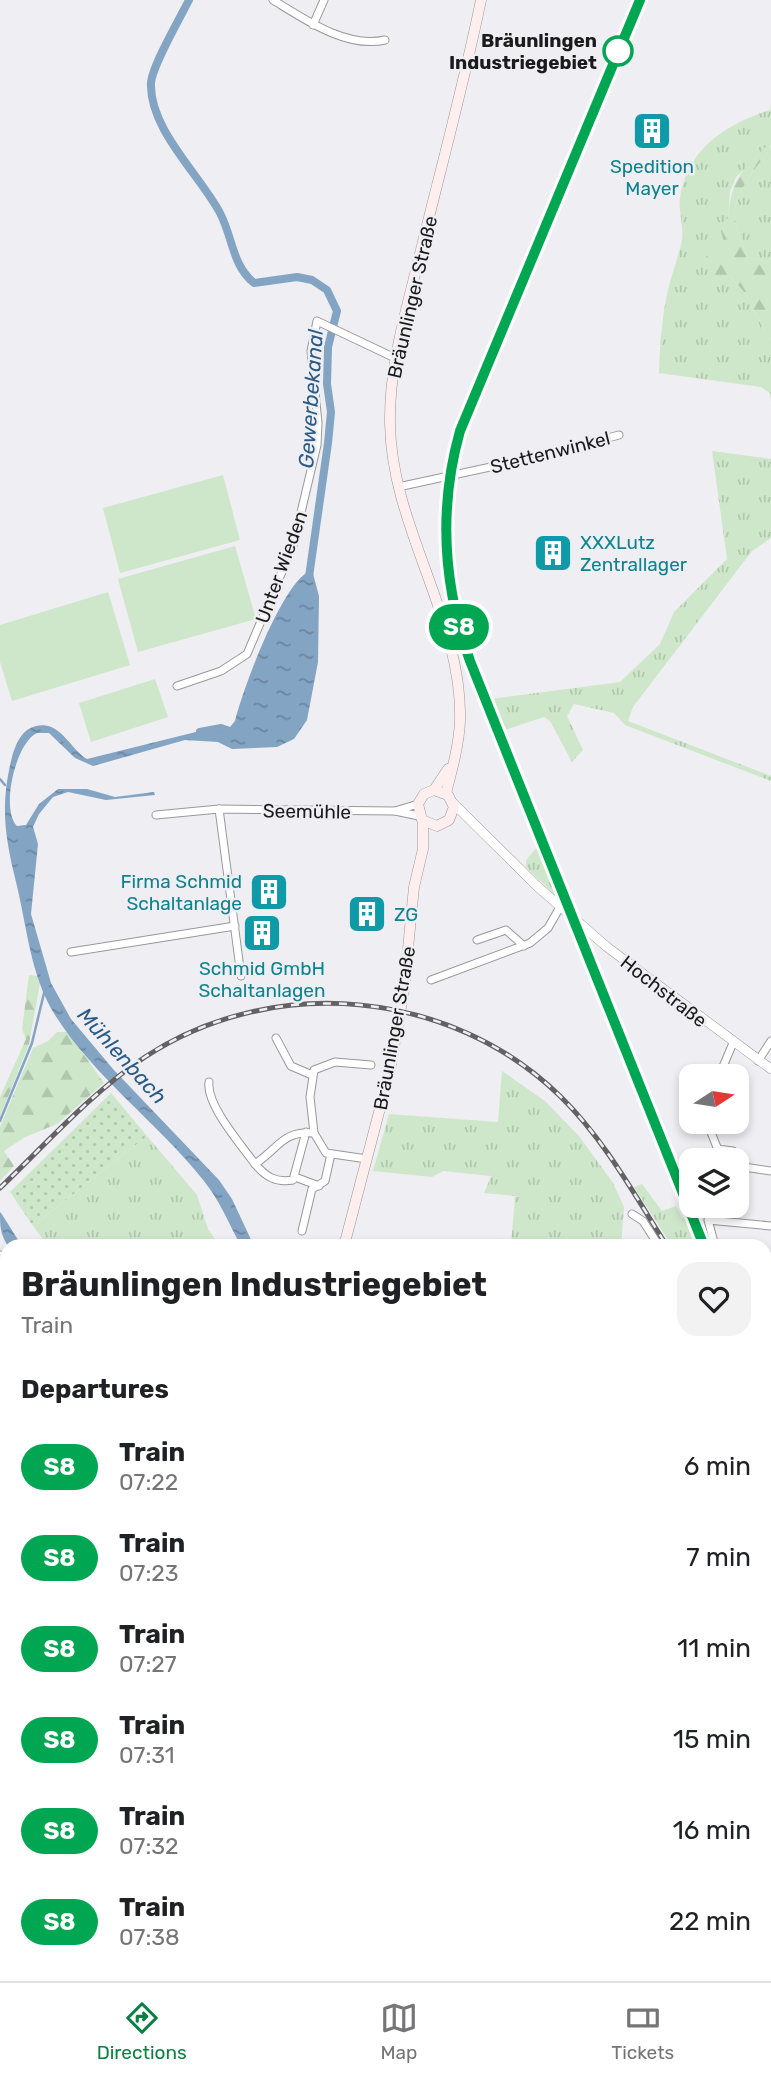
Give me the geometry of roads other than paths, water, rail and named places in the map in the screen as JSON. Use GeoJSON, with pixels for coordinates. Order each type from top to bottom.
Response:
{"type":"FeatureCollection","features":[{"type":"Feature","properties":{"kind":"main road","name":"Bräunlinger Straße"},"geometry":{"type":"LineString","coordinates":[[446,793],[460,722],[455,671],[398,487],[390,425],[395,358],[481,0]]}},
{"type":"Feature","properties":{"kind":"main road"},"geometry":{"type":"LineString","coordinates":[[435,790],[454,758]]}},
{"type":"Feature","properties":{"kind":"main road"},"geometry":{"type":"LineString","coordinates":[[435,790],[446,793],[453,803],[449,820],[436,827],[421,819],[418,804],[424,794],[435,790]]}},
{"type":"Feature","properties":{"kind":"main road","name":"Bräunlinger Straße"},"geometry":{"type":"LineString","coordinates":[[346,1239],[390,1070],[404,990],[414,887],[423,849],[421,819]]}},
{"type":"Feature","properties":{"kind":"main road","name":"Bräunlinger Straße"},"geometry":{"type":"LineString","coordinates":[[423,849],[436,827]]}},
{"type":"Feature","properties":{"kind":"street"},"geometry":{"type":"LineString","coordinates":[[273,0],[313,25],[370,43],[385,40]]}},
{"type":"Feature","properties":{"kind":"street"},"geometry":{"type":"LineString","coordinates":[[313,25],[324,0]]}},
{"type":"Feature","properties":{"kind":"street","name":"Unter Wieden"},"geometry":{"type":"LineString","coordinates":[[177,686],[222,671],[247,653],[293,546],[308,491],[318,423],[311,363],[312,337],[317,321],[395,358]]}},
{"type":"Feature","properties":{"kind":"street","name":"Stettenwinkel"},"geometry":{"type":"LineString","coordinates":[[398,487],[532,458],[619,435]]}},
{"type":"Feature","properties":{"kind":"street","name":"Hochstraße"},"geometry":{"type":"LineString","coordinates":[[453,803],[560,907],[733,1044],[771,1069]]}},
{"type":"Feature","properties":{"kind":"street","name":"Seemühle"},"geometry":{"type":"LineString","coordinates":[[395,811],[418,804]]}},
{"type":"Feature","properties":{"kind":"street"},"geometry":{"type":"LineString","coordinates":[[219,809],[241,976]]}},
{"type":"Feature","properties":{"kind":"street","name":"Seemühle"},"geometry":{"type":"LineString","coordinates":[[156,815],[219,809],[395,811],[421,819]]}},
{"type":"Feature","properties":{"kind":"street"},"geometry":{"type":"LineString","coordinates":[[449,820],[471,820]]}},
{"type":"Feature","properties":{"kind":"street"},"geometry":{"type":"LineString","coordinates":[[431,980],[524,946],[540,936],[560,907]]}},
{"type":"Feature","properties":{"kind":"street"},"geometry":{"type":"LineString","coordinates":[[71,952],[234,926]]}},
{"type":"Feature","properties":{"kind":"street"},"geometry":{"type":"LineString","coordinates":[[477,940],[506,930],[524,946]]}},
{"type":"Feature","properties":{"kind":"street"},"geometry":{"type":"LineString","coordinates":[[276,1038],[291,1066],[312,1075]]}},
{"type":"Feature","properties":{"kind":"street"},"geometry":{"type":"LineString","coordinates":[[758,1061],[771,1041]]}},
{"type":"Feature","properties":{"kind":"street"},"geometry":{"type":"LineString","coordinates":[[724,1064],[733,1044]]}},
{"type":"Feature","properties":{"kind":"street"},"geometry":{"type":"LineString","coordinates":[[209,1082],[209,1094],[255,1164],[264,1175],[273,1180],[289,1181],[295,1177],[310,1133],[312,1075],[319,1066],[335,1062],[371,1065]]}},
{"type":"Feature","properties":{"kind":"street"},"geometry":{"type":"LineString","coordinates":[[310,1133],[321,1149],[331,1154],[367,1159]]}},
{"type":"Feature","properties":{"kind":"street"},"geometry":{"type":"LineString","coordinates":[[255,1164],[289,1134],[310,1133]]}},
{"type":"Feature","properties":{"kind":"street"},"geometry":{"type":"LineString","coordinates":[[302,1231],[313,1189],[325,1181],[331,1154]]}},
{"type":"Feature","properties":{"kind":"street"},"geometry":{"type":"LineString","coordinates":[[749,1168],[771,1171]]}},
{"type":"Feature","properties":{"kind":"street"},"geometry":{"type":"LineString","coordinates":[[295,1177],[319,1185]]}},
{"type":"Feature","properties":{"kind":"street"},"geometry":{"type":"LineString","coordinates":[[632,1214],[643,1222],[654,1239]]}},
{"type":"Feature","properties":{"kind":"street"},"geometry":{"type":"LineString","coordinates":[[713,1239],[708,1220],[771,1226]]}},
{"type":"Feature","properties":{"kind":"water"},"geometry":{"type":"Polygon","coordinates":[[[312,570],[319,596],[318,662],[307,720],[294,739],[277,747],[232,749],[218,742],[185,740],[93,766],[75,758],[49,733],[37,733],[23,749],[10,791],[12,817],[17,826],[26,825],[39,804],[58,789],[87,789],[115,797],[154,792],[155,795],[106,800],[68,792],[53,797],[39,814],[33,827],[38,844],[31,914],[51,983],[71,1019],[113,1069],[219,1180],[232,1199],[251,1239],[237,1239],[204,1181],[167,1139],[88,1059],[47,1000],[30,950],[9,848],[5,818],[6,787],[17,744],[24,733],[36,726],[52,727],[87,759],[208,729],[209,733],[221,731],[220,725],[230,727],[235,721],[246,685],[277,613],[301,578],[312,570]]]}},
{"type":"Feature","properties":{"kind":"water"},"geometry":{"type":"Polygon","coordinates":[[[0,1212],[17,1239],[4,1239],[0,1212]]]}},
{"type":"Feature","properties":{"kind":"waterway","name":"Gewerbekanal"},"geometry":{"type":"LineString","coordinates":[[189,0],[153,75],[153,100],[158,117],[177,151],[220,213],[237,260],[247,276],[254,283],[297,277],[312,280],[327,290],[337,311],[328,347],[327,384],[331,412],[309,577]]}},
{"type":"Feature","properties":{"kind":"waterway","name":"Gewerbekanal"},"geometry":{"type":"LineString","coordinates":[[200,732],[221,728],[229,731]]}},
{"type":"Feature","properties":{"kind":"waterway","name":"Mühlenbach"},"geometry":{"type":"LineString","coordinates":[[0,779],[5,785]]}},
{"type":"Feature","properties":{"kind":"waterway"},"geometry":{"type":"LineString","coordinates":[[0,1121],[32,1043],[45,989]]}},
{"type":"Feature","properties":{"kind":"railway"},"geometry":{"type":"LineString","coordinates":[[640,0],[460,431],[449,489],[447,547],[454,604],[470,661],[701,1239]]}},
{"type":"Feature","properties":{"kind":"railway"},"geometry":{"type":"LineString","coordinates":[[0,1188],[106,1086],[145,1057],[195,1030],[248,1013],[304,1004],[359,1005],[414,1014],[467,1033],[516,1060],[560,1096],[591,1130],[663,1239]]}},
{"type":"Feature","properties":{"kind":"train","name":"S8"},"geometry":{"type":"LineString","coordinates":[[640,0],[495,341],[460,431],[446,499],[445,547],[452,600],[470,661],[701,1239]]}},
{"type":"Feature","properties":{"kind":"place","name":"Bräunlingen Industriegebiet"},"geometry":{"type":"Point","coordinates":[618,51]}},
{"type":"Feature","properties":{"kind":"place","name":"Spedition Mayer"},"geometry":{"type":"Point","coordinates":[652,131]}},
{"type":"Feature","properties":{"kind":"place","name":"XXXLutz Zentrallager"},"geometry":{"type":"Point","coordinates":[553,553]}},
{"type":"Feature","properties":{"kind":"place","name":"Firma Schmid Schaltanlage"},"geometry":{"type":"Point","coordinates":[269,892]}},
{"type":"Feature","properties":{"kind":"place","name":"ZG"},"geometry":{"type":"Point","coordinates":[367,914]}},
{"type":"Feature","properties":{"kind":"place","name":"Schmid GmbH Schaltanlagen"},"geometry":{"type":"Point","coordinates":[262,933]}}]}
